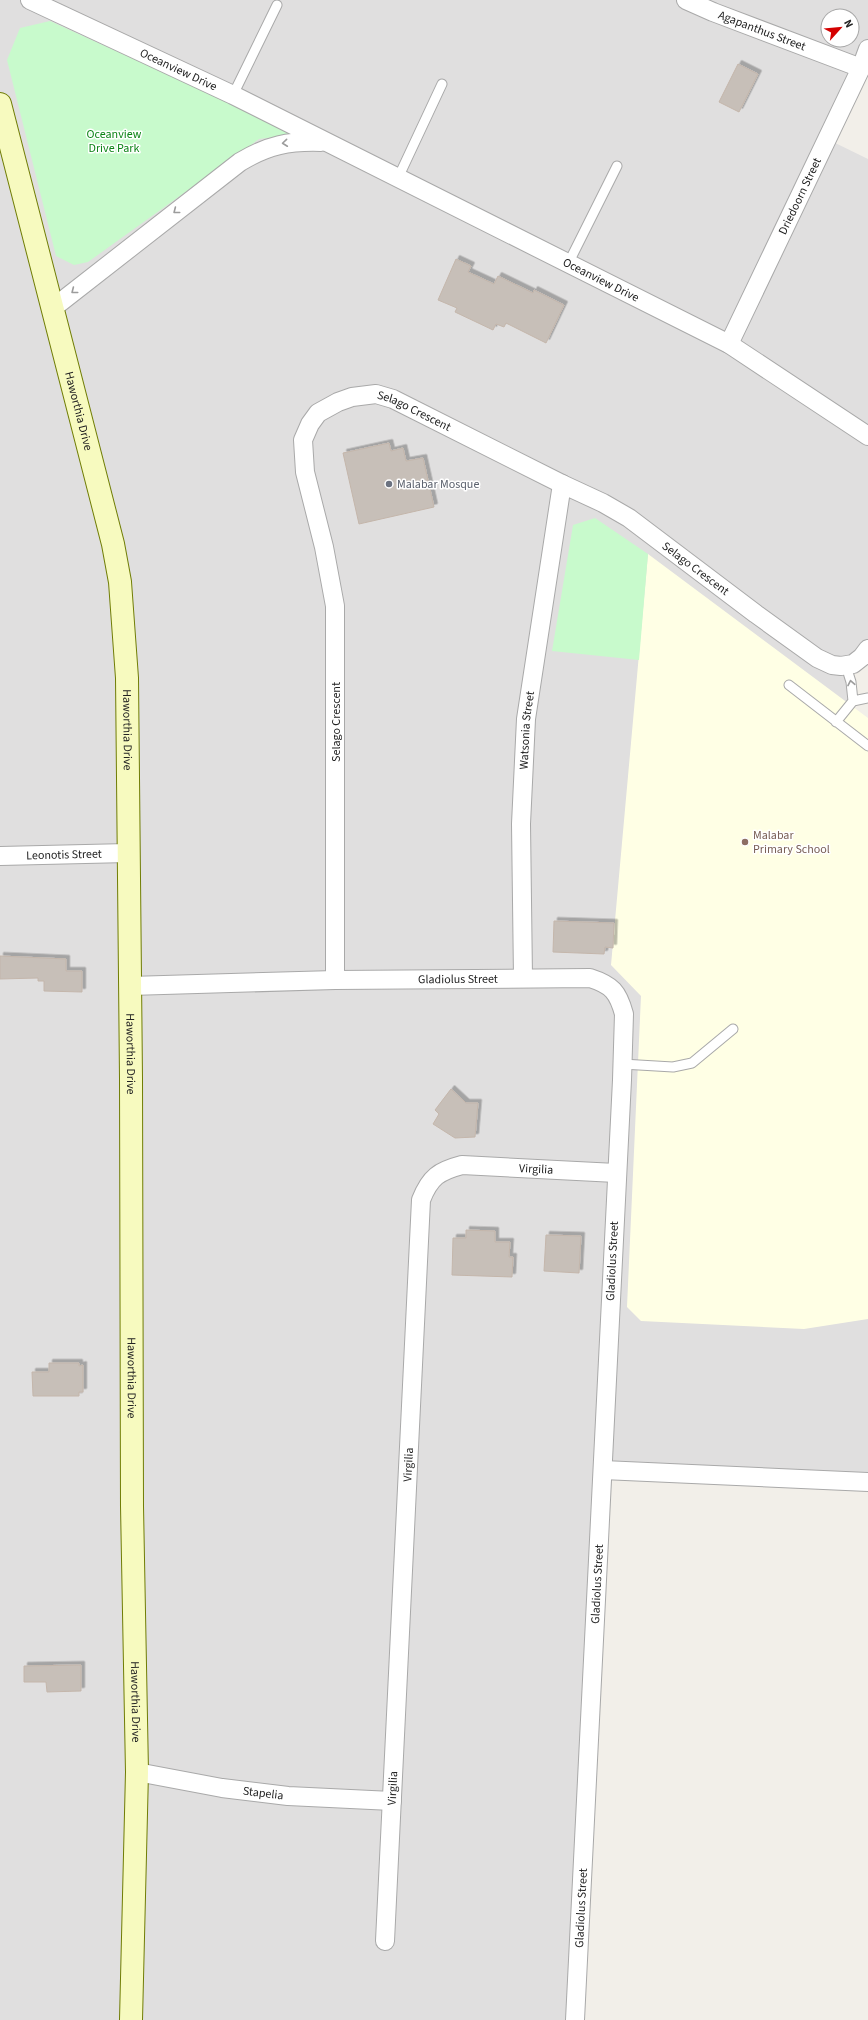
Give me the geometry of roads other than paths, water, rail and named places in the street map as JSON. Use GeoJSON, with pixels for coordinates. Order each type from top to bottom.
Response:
{"type":"FeatureCollection","features":[{"type":"Feature","properties":{"kind":"street","name":"Oceanview Drive"},"geometry":{"type":"LineString","coordinates":[[30,0],[233,95],[729,344],[868,436]]}},
{"type":"Feature","properties":{"kind":"street","name":"Agapanthus Street"},"geometry":{"type":"LineString","coordinates":[[686,0],[715,6],[861,68]]}},
{"type":"Feature","properties":{"kind":"street","name":"Driedoorn Street"},"geometry":{"type":"LineString","coordinates":[[729,344],[861,68],[868,48]]}},
{"type":"Feature","properties":{"kind":"street","name":"Haworthia Drive"},"geometry":{"type":"LineString","coordinates":[[0,104],[113,544],[120,582],[126,678],[130,986],[132,1506],[136,1772],[131,2020]]}},
{"type":"Feature","properties":{"kind":"street","name":"Oceanview Drive"},"geometry":{"type":"LineString","coordinates":[[53,308],[240,162],[258,151],[279,144],[324,142]]}},
{"type":"Feature","properties":{"kind":"street","name":"Selago Crescent"},"geometry":{"type":"LineString","coordinates":[[335,980],[335,606],[324,547],[305,472],[303,440],[310,424],[318,413],[352,397],[376,394],[393,399],[603,503],[629,518],[817,658],[832,665],[846,666]]}},
{"type":"Feature","properties":{"kind":"street","name":"Watsonia Street"},"geometry":{"type":"LineString","coordinates":[[523,978],[521,824],[526,719],[562,484]]}},
{"type":"Feature","properties":{"kind":"street"},"geometry":{"type":"LineString","coordinates":[[846,666],[853,664],[862,657],[868,649]]}},
{"type":"Feature","properties":{"kind":"street","name":"Leonotis Street"},"geometry":{"type":"LineString","coordinates":[[0,856],[128,853]]}},
{"type":"Feature","properties":{"kind":"street","name":"Gladiolus Street"},"geometry":{"type":"LineString","coordinates":[[130,986],[335,980],[590,978],[603,983],[616,992],[624,1014],[603,1470],[575,2020]]}},
{"type":"Feature","properties":{"kind":"street","name":"Virgilia"},"geometry":{"type":"LineString","coordinates":[[385,1940],[421,1200],[431,1180],[438,1174],[462,1165],[616,1173]]}},
{"type":"Feature","properties":{"kind":"street"},"geometry":{"type":"LineString","coordinates":[[603,1470],[868,1482]]}},
{"type":"Feature","properties":{"kind":"street","name":"Stapelia"},"geometry":{"type":"LineString","coordinates":[[136,1772],[222,1788],[288,1796],[392,1801]]}},
{"type":"Feature","properties":{"kind":"lane"},"geometry":{"type":"LineString","coordinates":[[233,95],[277,5]]}},
{"type":"Feature","properties":{"kind":"lane"},"geometry":{"type":"LineString","coordinates":[[398,178],[442,84]]}},
{"type":"Feature","properties":{"kind":"lane"},"geometry":{"type":"LineString","coordinates":[[568,264],[617,166]]}},
{"type":"Feature","properties":{"kind":"lane"},"geometry":{"type":"LineString","coordinates":[[846,666],[851,682],[853,701]]}},
{"type":"Feature","properties":{"kind":"lane"},"geometry":{"type":"LineString","coordinates":[[789,686],[868,746]]}},
{"type":"Feature","properties":{"kind":"lane"},"geometry":{"type":"LineString","coordinates":[[836,722],[853,701],[868,698]]}},
{"type":"Feature","properties":{"kind":"lane"},"geometry":{"type":"LineString","coordinates":[[622,1064],[673,1067],[692,1063],[733,1029]]}},
{"type":"Feature","properties":{"kind":"place","name":"Malabar Mosque"},"geometry":{"type":"Point","coordinates":[389,484]}},
{"type":"Feature","properties":{"kind":"place","name":"Malabar Primary School"},"geometry":{"type":"Point","coordinates":[745,842]}},
{"type":"Feature","properties":{"kind":"park label","name":"Oceanview Drive Park"},"geometry":{"type":"Point","coordinates":[114,141]}}]}
